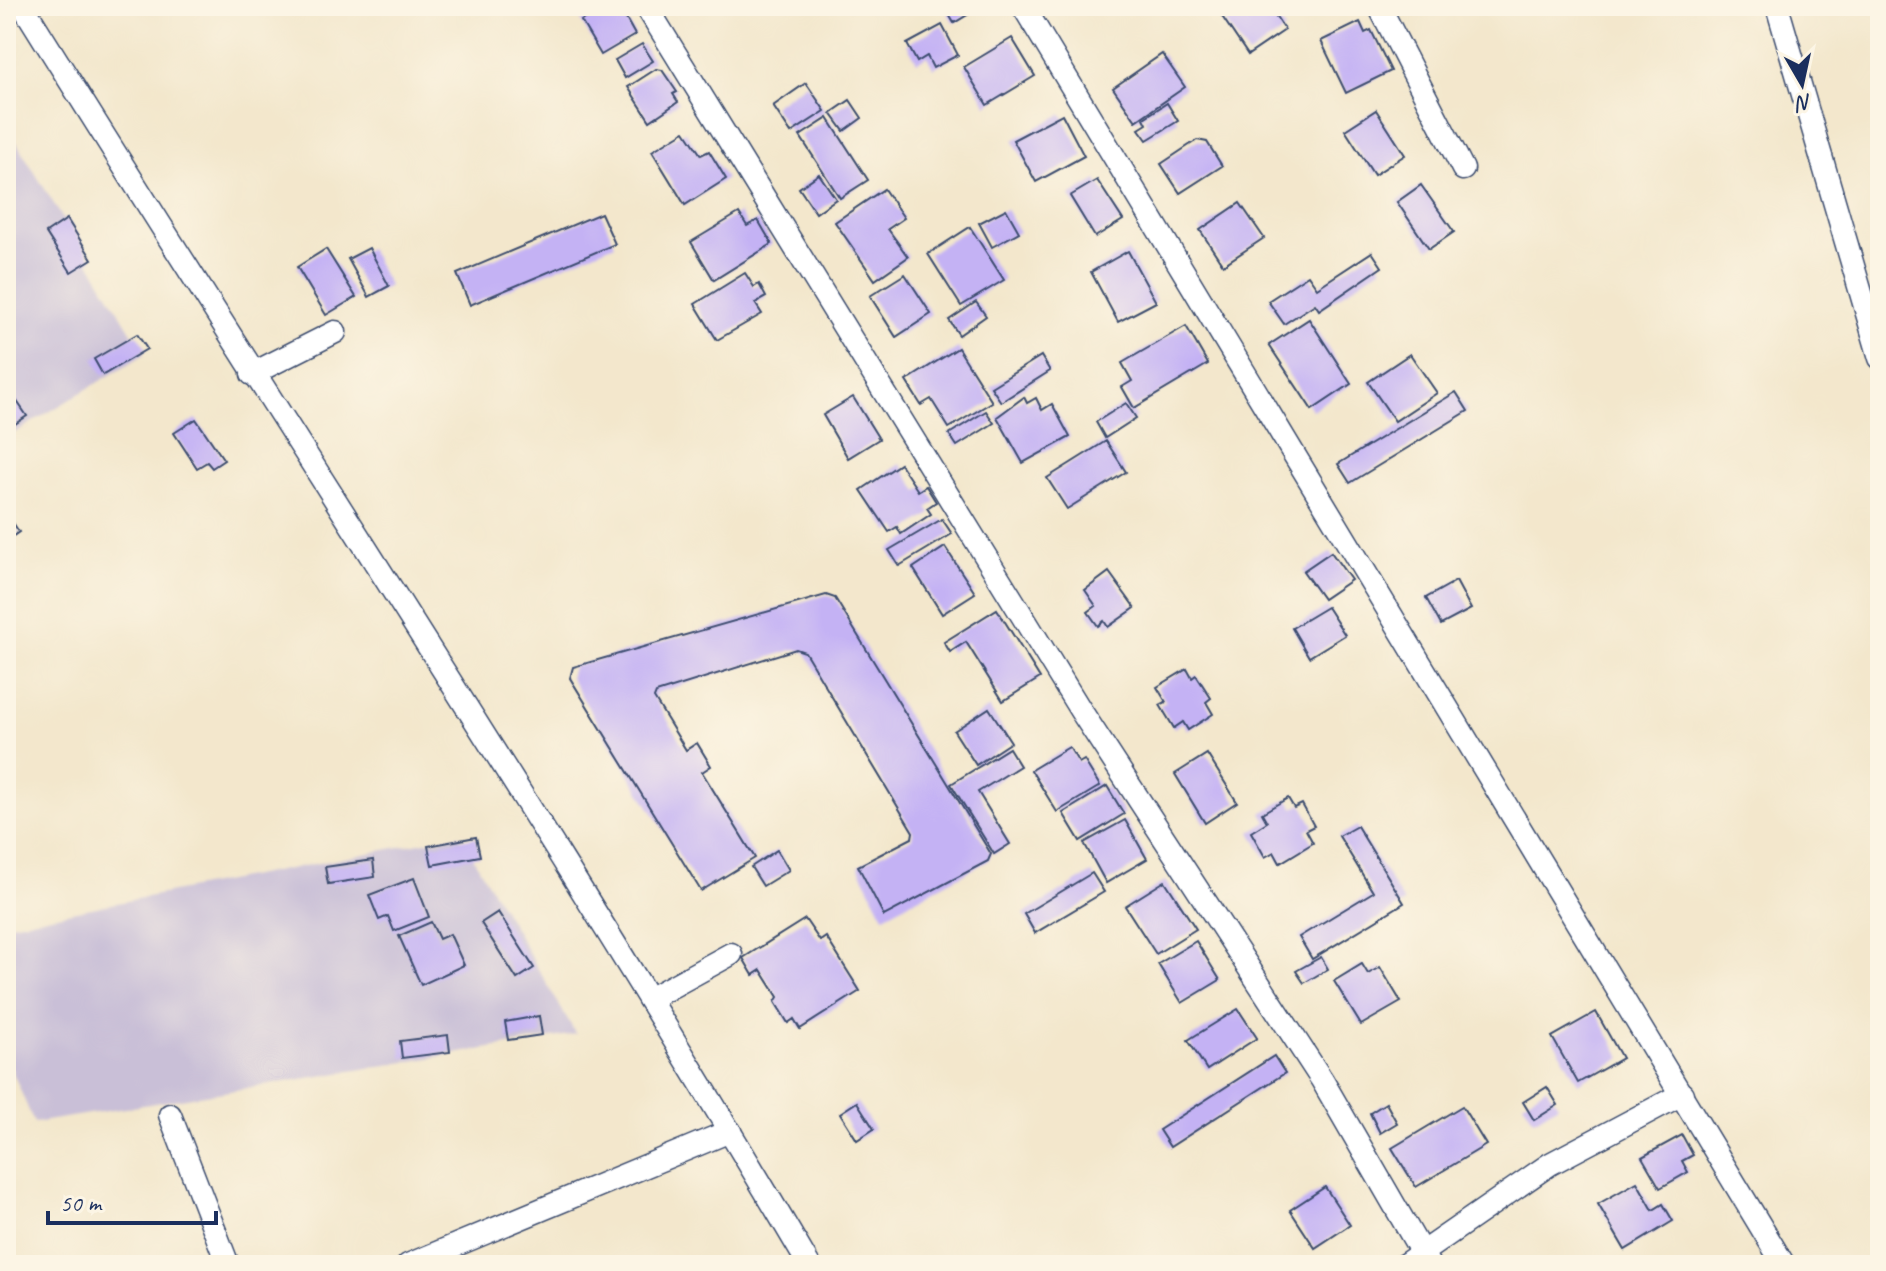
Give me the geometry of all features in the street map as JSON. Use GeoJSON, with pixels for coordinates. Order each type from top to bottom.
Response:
{"type":"FeatureCollection","features":[{"type":"Feature","properties":{"kind":"street"},"geometry":{"type":"LineString","coordinates":[[23,6],[252,374],[554,842],[809,1265]]}},
{"type":"Feature","properties":{"kind":"street"},"geometry":{"type":"LineString","coordinates":[[646,6],[1064,684],[1322,1080],[1419,1261],[1550,1164],[1682,1094]]}},
{"type":"Feature","properties":{"kind":"street"},"geometry":{"type":"LineString","coordinates":[[1023,6],[1784,1265]]}},
{"type":"Feature","properties":{"kind":"street"},"geometry":{"type":"LineString","coordinates":[[1379,6],[1463,169]]}},
{"type":"Feature","properties":{"kind":"street"},"geometry":{"type":"LineString","coordinates":[[1777,6],[1880,358]]}},
{"type":"Feature","properties":{"kind":"street"},"geometry":{"type":"LineString","coordinates":[[252,374],[335,332]]}},
{"type":"Feature","properties":{"kind":"street"},"geometry":{"type":"LineString","coordinates":[[649,999],[731,954]]}},
{"type":"Feature","properties":{"kind":"street"},"geometry":{"type":"LineString","coordinates":[[170,1115],[228,1265]]}},
{"type":"Feature","properties":{"kind":"street"},"geometry":{"type":"LineString","coordinates":[[408,1265],[730,1131]]}},
{"type":"Feature","properties":{"kind":"shaded area"},"geometry":{"type":"Polygon","coordinates":[[[6,125],[145,354],[6,438],[6,125]]]}},
{"type":"Feature","properties":{"kind":"shaded area"},"geometry":{"type":"Polygon","coordinates":[[[460,835],[576,1034],[34,1123],[6,1056],[6,925],[460,835]]]}},
{"type":"Feature","properties":{"kind":"building"},"geometry":{"type":"Polygon","coordinates":[[[589,6],[619,6],[635,35],[601,55],[581,21],[587,17],[583,10],[589,6]]]}},
{"type":"Feature","properties":{"kind":"building"},"geometry":{"type":"Polygon","coordinates":[[[944,6],[982,6],[954,23],[944,6]]]}},
{"type":"Feature","properties":{"kind":"building"},"geometry":{"type":"Polygon","coordinates":[[[1215,6],[1269,6],[1285,30],[1248,55],[1215,6]]]}},
{"type":"Feature","properties":{"kind":"building"},"geometry":{"type":"Polygon","coordinates":[[[1360,22],[1365,33],[1371,30],[1391,71],[1346,93],[1321,41],[1360,22]]]}},
{"type":"Feature","properties":{"kind":"building"},"geometry":{"type":"Polygon","coordinates":[[[942,25],[958,55],[933,68],[927,56],[917,62],[907,44],[942,25]]]}},
{"type":"Feature","properties":{"kind":"building"},"geometry":{"type":"Polygon","coordinates":[[[1012,38],[1035,76],[987,105],[964,67],[1012,38]]]}},
{"type":"Feature","properties":{"kind":"building"},"geometry":{"type":"Polygon","coordinates":[[[642,44],[653,61],[625,78],[615,60],[642,44]]]}},
{"type":"Feature","properties":{"kind":"building"},"geometry":{"type":"Polygon","coordinates":[[[1162,54],[1185,87],[1136,121],[1113,88],[1162,54]]]}},
{"type":"Feature","properties":{"kind":"building"},"geometry":{"type":"Polygon","coordinates":[[[656,69],[662,70],[677,92],[673,94],[678,102],[650,121],[628,87],[656,69]]]}},
{"type":"Feature","properties":{"kind":"building"},"geometry":{"type":"Polygon","coordinates":[[[806,83],[825,111],[791,133],[773,106],[806,83]]]}},
{"type":"Feature","properties":{"kind":"building"},"geometry":{"type":"Polygon","coordinates":[[[850,100],[862,118],[844,131],[831,113],[850,100]]]}},
{"type":"Feature","properties":{"kind":"building"},"geometry":{"type":"Polygon","coordinates":[[[1167,103],[1178,121],[1147,140],[1139,129],[1147,124],[1144,118],[1167,103]]]}},
{"type":"Feature","properties":{"kind":"building"},"geometry":{"type":"Polygon","coordinates":[[[1376,110],[1405,155],[1374,175],[1345,130],[1376,110]]]}},
{"type":"Feature","properties":{"kind":"building"},"geometry":{"type":"Polygon","coordinates":[[[1062,114],[1084,156],[1036,182],[1013,140],[1062,114]]]}},
{"type":"Feature","properties":{"kind":"building"},"geometry":{"type":"Polygon","coordinates":[[[828,118],[868,180],[840,198],[800,136],[828,118]]]}},
{"type":"Feature","properties":{"kind":"building"},"geometry":{"type":"Polygon","coordinates":[[[685,131],[701,155],[709,151],[726,179],[685,205],[652,151],[685,131]]]}},
{"type":"Feature","properties":{"kind":"building"},"geometry":{"type":"Polygon","coordinates":[[[1197,140],[1207,142],[1222,166],[1180,193],[1161,164],[1197,140]]]}},
{"type":"Feature","properties":{"kind":"building"},"geometry":{"type":"Polygon","coordinates":[[[819,174],[836,199],[816,213],[799,188],[819,174]]]}},
{"type":"Feature","properties":{"kind":"building"},"geometry":{"type":"Polygon","coordinates":[[[1097,180],[1123,220],[1095,237],[1070,196],[1097,180]]]}},
{"type":"Feature","properties":{"kind":"building"},"geometry":{"type":"Polygon","coordinates":[[[1421,185],[1454,232],[1429,249],[1397,202],[1421,185]]]}},
{"type":"Feature","properties":{"kind":"building"},"geometry":{"type":"Polygon","coordinates":[[[884,189],[904,218],[888,229],[908,257],[875,280],[835,222],[884,189]]]}},
{"type":"Feature","properties":{"kind":"building"},"geometry":{"type":"Polygon","coordinates":[[[1240,203],[1264,238],[1223,265],[1200,230],[1240,203]]]}},
{"type":"Feature","properties":{"kind":"building"},"geometry":{"type":"Polygon","coordinates":[[[1006,209],[1019,232],[992,247],[979,223],[1006,209]]]}},
{"type":"Feature","properties":{"kind":"building"},"geometry":{"type":"Polygon","coordinates":[[[601,213],[615,244],[470,305],[457,274],[601,213]]]}},
{"type":"Feature","properties":{"kind":"building"},"geometry":{"type":"Polygon","coordinates":[[[739,213],[747,226],[758,220],[772,244],[714,280],[691,242],[739,213]]]}},
{"type":"Feature","properties":{"kind":"building"},"geometry":{"type":"Polygon","coordinates":[[[67,219],[92,259],[71,272],[46,233],[67,219]]]}},
{"type":"Feature","properties":{"kind":"building"},"geometry":{"type":"Polygon","coordinates":[[[970,227],[1004,280],[961,306],[928,254],[970,227]]]}},
{"type":"Feature","properties":{"kind":"building"},"geometry":{"type":"Polygon","coordinates":[[[369,248],[389,286],[369,297],[348,259],[369,248]]]}},
{"type":"Feature","properties":{"kind":"building"},"geometry":{"type":"Polygon","coordinates":[[[326,249],[356,297],[326,315],[297,267],[326,249]]]}},
{"type":"Feature","properties":{"kind":"building"},"geometry":{"type":"Polygon","coordinates":[[[1128,251],[1156,302],[1118,322],[1091,272],[1128,251]]]}},
{"type":"Feature","properties":{"kind":"building"},"geometry":{"type":"Polygon","coordinates":[[[1372,252],[1382,267],[1319,310],[1315,304],[1284,324],[1268,301],[1308,275],[1317,288],[1372,252]]]}},
{"type":"Feature","properties":{"kind":"building"},"geometry":{"type":"Polygon","coordinates":[[[745,273],[754,287],[759,284],[766,297],[755,303],[762,314],[717,340],[695,304],[745,273]]]}},
{"type":"Feature","properties":{"kind":"building"},"geometry":{"type":"Polygon","coordinates":[[[905,274],[931,314],[896,337],[870,296],[905,274]]]}},
{"type":"Feature","properties":{"kind":"building"},"geometry":{"type":"Polygon","coordinates":[[[976,302],[986,316],[959,335],[949,320],[976,302]]]}},
{"type":"Feature","properties":{"kind":"building"},"geometry":{"type":"Polygon","coordinates":[[[1309,319],[1351,384],[1312,410],[1269,345],[1309,319]]]}},
{"type":"Feature","properties":{"kind":"building"},"geometry":{"type":"Polygon","coordinates":[[[1186,326],[1208,364],[1134,408],[1122,387],[1132,381],[1122,363],[1186,326]]]}},
{"type":"Feature","properties":{"kind":"building"},"geometry":{"type":"Polygon","coordinates":[[[137,334],[147,349],[103,375],[94,359],[137,334]]]}},
{"type":"Feature","properties":{"kind":"building"},"geometry":{"type":"Polygon","coordinates":[[[958,348],[992,402],[949,428],[931,399],[921,405],[906,381],[958,348]]]}},
{"type":"Feature","properties":{"kind":"building"},"geometry":{"type":"Polygon","coordinates":[[[1410,354],[1437,393],[1395,421],[1368,382],[1410,354]]]}},
{"type":"Feature","properties":{"kind":"building"},"geometry":{"type":"Polygon","coordinates":[[[1041,356],[1050,371],[1001,402],[991,387],[1041,356]]]}},
{"type":"Feature","properties":{"kind":"building"},"geometry":{"type":"Polygon","coordinates":[[[1456,392],[1468,411],[1350,483],[1338,464],[1456,392]]]}},
{"type":"Feature","properties":{"kind":"building"},"geometry":{"type":"Polygon","coordinates":[[[12,394],[27,416],[6,430],[6,398],[12,394]]]}},
{"type":"Feature","properties":{"kind":"building"},"geometry":{"type":"Polygon","coordinates":[[[853,397],[879,439],[848,458],[823,415],[853,397]]]}},
{"type":"Feature","properties":{"kind":"building"},"geometry":{"type":"Polygon","coordinates":[[[1024,397],[1027,403],[1036,398],[1042,410],[1052,404],[1070,437],[1023,463],[997,417],[1024,397]]]}},
{"type":"Feature","properties":{"kind":"building"},"geometry":{"type":"Polygon","coordinates":[[[1126,403],[1136,418],[1105,438],[1096,422],[1126,403]]]}},
{"type":"Feature","properties":{"kind":"building"},"geometry":{"type":"Polygon","coordinates":[[[986,411],[994,423],[957,446],[949,434],[986,411]]]}},
{"type":"Feature","properties":{"kind":"building"},"geometry":{"type":"Polygon","coordinates":[[[196,419],[224,460],[212,468],[207,462],[197,468],[174,433],[196,419]]]}},
{"type":"Feature","properties":{"kind":"building"},"geometry":{"type":"Polygon","coordinates":[[[1106,441],[1126,472],[1067,509],[1047,478],[1106,441]]]}},
{"type":"Feature","properties":{"kind":"building"},"geometry":{"type":"Polygon","coordinates":[[[900,464],[918,491],[926,486],[936,502],[927,508],[931,514],[901,534],[897,527],[889,532],[861,490],[900,464]]]}},
{"type":"Feature","properties":{"kind":"building"},"geometry":{"type":"Polygon","coordinates":[[[6,512],[19,532],[6,541],[6,512]]]}},
{"type":"Feature","properties":{"kind":"building"},"geometry":{"type":"Polygon","coordinates":[[[942,519],[952,534],[899,566],[889,550],[942,519]]]}},
{"type":"Feature","properties":{"kind":"building"},"geometry":{"type":"Polygon","coordinates":[[[945,547],[975,593],[942,614],[913,568],[945,547]]]}},
{"type":"Feature","properties":{"kind":"building"},"geometry":{"type":"Polygon","coordinates":[[[1331,552],[1351,580],[1323,599],[1303,571],[1331,552]]]}},
{"type":"Feature","properties":{"kind":"building"},"geometry":{"type":"Polygon","coordinates":[[[1109,572],[1135,608],[1108,627],[1104,621],[1098,626],[1088,612],[1096,606],[1085,590],[1109,572]]]}},
{"type":"Feature","properties":{"kind":"building"},"geometry":{"type":"Polygon","coordinates":[[[1456,581],[1471,609],[1441,625],[1426,598],[1456,581]]]}},
{"type":"Feature","properties":{"kind":"building"},"geometry":{"type":"Polygon","coordinates":[[[826,595],[835,598],[991,854],[988,861],[884,916],[858,866],[912,838],[913,832],[805,652],[796,649],[656,693],[654,698],[686,750],[697,743],[711,766],[702,772],[755,858],[701,891],[570,678],[573,667],[826,595]]]}},
{"type":"Feature","properties":{"kind":"building"},"geometry":{"type":"Polygon","coordinates":[[[1327,607],[1345,635],[1309,657],[1292,628],[1327,607]]]}},
{"type":"Feature","properties":{"kind":"building"},"geometry":{"type":"Polygon","coordinates":[[[997,609],[1040,678],[1003,701],[966,642],[950,652],[944,642],[997,609]]]}},
{"type":"Feature","properties":{"kind":"building"},"geometry":{"type":"Polygon","coordinates":[[[1187,669],[1192,678],[1196,675],[1211,698],[1206,702],[1213,714],[1188,730],[1183,722],[1174,728],[1160,705],[1166,702],[1157,687],[1187,669]]]}},
{"type":"Feature","properties":{"kind":"building"},"geometry":{"type":"Polygon","coordinates":[[[989,708],[1011,742],[976,765],[954,731],[989,708]]]}},
{"type":"Feature","properties":{"kind":"building"},"geometry":{"type":"Polygon","coordinates":[[[1069,747],[1079,763],[1084,760],[1100,786],[1057,812],[1031,770],[1069,747]]]}},
{"type":"Feature","properties":{"kind":"building"},"geometry":{"type":"Polygon","coordinates":[[[1009,748],[1020,766],[978,792],[1010,844],[994,854],[951,784],[1009,748]]]}},
{"type":"Feature","properties":{"kind":"building"},"geometry":{"type":"Polygon","coordinates":[[[1207,754],[1237,802],[1205,823],[1175,774],[1207,754]]]}},
{"type":"Feature","properties":{"kind":"building"},"geometry":{"type":"Polygon","coordinates":[[[1107,786],[1124,814],[1080,841],[1063,813],[1107,786]]]}},
{"type":"Feature","properties":{"kind":"building"},"geometry":{"type":"Polygon","coordinates":[[[1288,798],[1294,808],[1302,804],[1314,826],[1306,830],[1313,843],[1280,863],[1274,852],[1265,857],[1251,832],[1267,822],[1262,813],[1288,798]]]}},
{"type":"Feature","properties":{"kind":"building"},"geometry":{"type":"Polygon","coordinates":[[[1125,820],[1147,859],[1106,883],[1084,843],[1125,820]]]}},
{"type":"Feature","properties":{"kind":"building"},"geometry":{"type":"Polygon","coordinates":[[[1357,826],[1404,903],[1312,959],[1299,937],[1373,892],[1339,836],[1357,826]]]}},
{"type":"Feature","properties":{"kind":"building"},"geometry":{"type":"Polygon","coordinates":[[[476,837],[480,856],[432,865],[428,846],[476,837]]]}},
{"type":"Feature","properties":{"kind":"building"},"geometry":{"type":"Polygon","coordinates":[[[777,850],[789,870],[763,886],[751,867],[777,850]]]}},
{"type":"Feature","properties":{"kind":"building"},"geometry":{"type":"Polygon","coordinates":[[[373,860],[375,877],[328,884],[325,867],[373,860]]]}},
{"type":"Feature","properties":{"kind":"building"},"geometry":{"type":"Polygon","coordinates":[[[1092,873],[1104,892],[1035,933],[1024,914],[1092,873]]]}},
{"type":"Feature","properties":{"kind":"building"},"geometry":{"type":"Polygon","coordinates":[[[414,878],[429,917],[394,931],[388,916],[379,920],[369,895],[414,878]]]}},
{"type":"Feature","properties":{"kind":"building"},"geometry":{"type":"Polygon","coordinates":[[[1165,881],[1196,929],[1156,954],[1125,906],[1165,881]]]}},
{"type":"Feature","properties":{"kind":"building"},"geometry":{"type":"Polygon","coordinates":[[[498,912],[534,968],[517,979],[481,923],[498,912]]]}},
{"type":"Feature","properties":{"kind":"building"},"geometry":{"type":"Polygon","coordinates":[[[805,919],[820,941],[826,937],[860,991],[800,1029],[794,1019],[788,1023],[775,1002],[778,997],[761,970],[753,975],[743,958],[805,919]]]}},
{"type":"Feature","properties":{"kind":"building"},"geometry":{"type":"Polygon","coordinates":[[[431,922],[439,939],[450,934],[464,965],[421,985],[399,936],[431,922]]]}},
{"type":"Feature","properties":{"kind":"building"},"geometry":{"type":"Polygon","coordinates":[[[1196,941],[1220,980],[1182,1003],[1158,964],[1196,941]]]}},
{"type":"Feature","properties":{"kind":"building"},"geometry":{"type":"Polygon","coordinates":[[[1321,957],[1328,969],[1304,983],[1296,971],[1321,957]]]}},
{"type":"Feature","properties":{"kind":"building"},"geometry":{"type":"Polygon","coordinates":[[[1362,964],[1368,974],[1380,967],[1401,1002],[1361,1025],[1334,981],[1362,964]]]}},
{"type":"Feature","properties":{"kind":"building"},"geometry":{"type":"Polygon","coordinates":[[[1238,1009],[1257,1038],[1207,1070],[1188,1040],[1238,1009]]]}},
{"type":"Feature","properties":{"kind":"building"},"geometry":{"type":"Polygon","coordinates":[[[1596,1012],[1622,1058],[1578,1083],[1552,1037],[1596,1012]]]}},
{"type":"Feature","properties":{"kind":"building"},"geometry":{"type":"Polygon","coordinates":[[[539,1016],[542,1035],[508,1040],[505,1022],[539,1016]]]}},
{"type":"Feature","properties":{"kind":"building"},"geometry":{"type":"Polygon","coordinates":[[[448,1035],[450,1052],[402,1058],[400,1041],[448,1035]]]}},
{"type":"Feature","properties":{"kind":"building"},"geometry":{"type":"Polygon","coordinates":[[[1274,1056],[1285,1073],[1170,1147],[1159,1130],[1274,1056]]]}},
{"type":"Feature","properties":{"kind":"building"},"geometry":{"type":"Polygon","coordinates":[[[1547,1087],[1558,1105],[1534,1120],[1523,1102],[1547,1087]]]}},
{"type":"Feature","properties":{"kind":"building"},"geometry":{"type":"Polygon","coordinates":[[[857,1102],[874,1129],[857,1140],[840,1113],[857,1102]]]}},
{"type":"Feature","properties":{"kind":"building"},"geometry":{"type":"Polygon","coordinates":[[[1386,1103],[1397,1123],[1380,1133],[1370,1113],[1386,1103]]]}},
{"type":"Feature","properties":{"kind":"building"},"geometry":{"type":"Polygon","coordinates":[[[1462,1106],[1486,1145],[1416,1187],[1392,1148],[1462,1106]]]}},
{"type":"Feature","properties":{"kind":"building"},"geometry":{"type":"Polygon","coordinates":[[[1682,1135],[1693,1155],[1682,1161],[1688,1172],[1660,1188],[1642,1157],[1682,1135]]]}},
{"type":"Feature","properties":{"kind":"building"},"geometry":{"type":"Polygon","coordinates":[[[1637,1182],[1653,1210],[1663,1204],[1673,1221],[1625,1250],[1598,1204],[1637,1182]]]}},
{"type":"Feature","properties":{"kind":"building"},"geometry":{"type":"Polygon","coordinates":[[[1325,1187],[1350,1225],[1315,1248],[1290,1210],[1325,1187]]]}}]}
